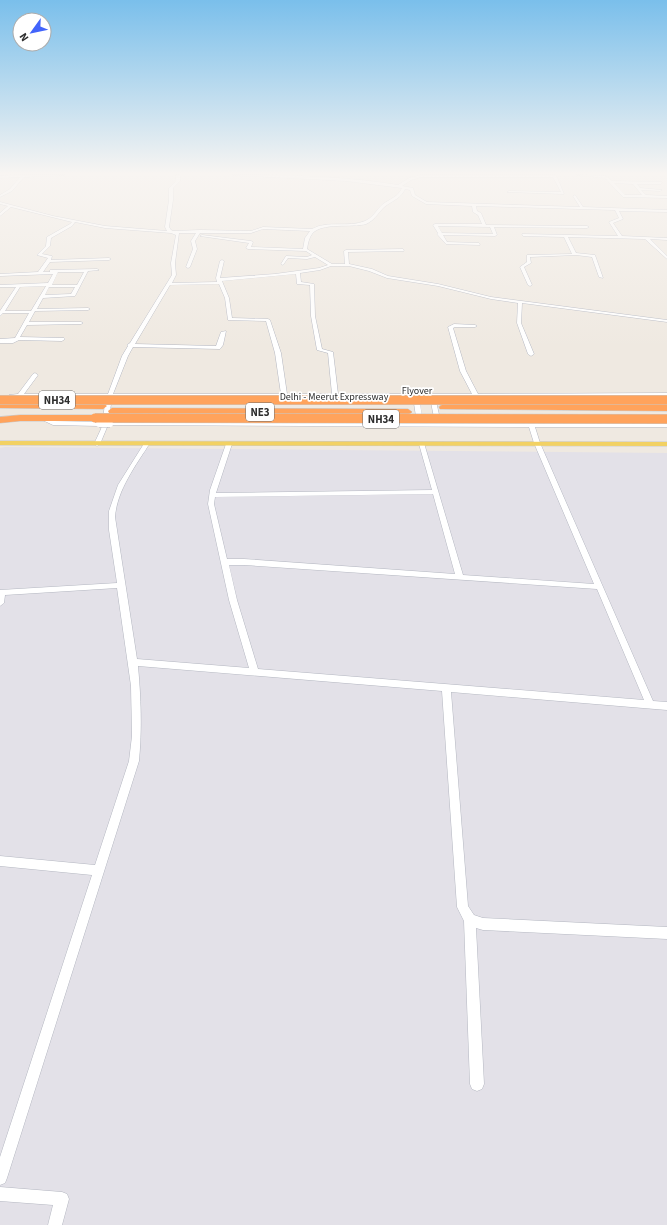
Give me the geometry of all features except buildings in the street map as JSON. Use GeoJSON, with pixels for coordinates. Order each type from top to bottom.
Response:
{"type":"FeatureCollection","features":[{"type":"Feature","properties":{"kind":"highway","name":"Flyover"},"geometry":{"type":"LineString","coordinates":[[0,400],[667,400]]}},
{"type":"Feature","properties":{"kind":"highway","name":"Delhi - Meerut Expressway"},"geometry":{"type":"LineString","coordinates":[[0,405],[103,408],[407,410],[667,408]]}},
{"type":"Feature","properties":{"kind":"highway","name":"Delhi - Meerut Expressway"},"geometry":{"type":"LineString","coordinates":[[0,411],[103,408]]}},
{"type":"Feature","properties":{"kind":"highway","name":"Delhi - Meerut Expressway"},"geometry":{"type":"LineString","coordinates":[[444,409],[667,412]]}},
{"type":"Feature","properties":{"kind":"highway","name":"NH34"},"geometry":{"type":"LineString","coordinates":[[0,419],[41,418],[97,421],[667,419]]}},
{"type":"Feature","properties":{"kind":"main road"},"geometry":{"type":"LineString","coordinates":[[0,443],[667,444]]}},
{"type":"Feature","properties":{"kind":"street"},"geometry":{"type":"LineString","coordinates":[[41,272],[51,256],[39,255],[48,246],[49,237],[58,232]]}},
{"type":"Feature","properties":{"kind":"street"},"geometry":{"type":"LineString","coordinates":[[97,444],[104,429],[110,395],[130,345],[170,284],[174,275],[173,264],[178,234],[173,232]]}},
{"type":"Feature","properties":{"kind":"street"},"geometry":{"type":"LineString","coordinates":[[188,267],[194,249],[193,241],[200,232]]}},
{"type":"Feature","properties":{"kind":"street"},"geometry":{"type":"LineString","coordinates":[[305,250],[307,235],[309,232]]}},
{"type":"Feature","properties":{"kind":"street"},"geometry":{"type":"LineString","coordinates":[[439,234],[495,235],[494,232]]}},
{"type":"Feature","properties":{"kind":"street"},"geometry":{"type":"LineString","coordinates":[[590,232],[592,236]]}},
{"type":"Feature","properties":{"kind":"street"},"geometry":{"type":"LineString","coordinates":[[618,232],[620,236]]}},
{"type":"Feature","properties":{"kind":"street"},"geometry":{"type":"LineString","coordinates":[[439,234],[448,243],[479,244]]}},
{"type":"Feature","properties":{"kind":"street"},"geometry":{"type":"LineString","coordinates":[[197,236],[251,242],[248,248],[305,250],[332,265]]}},
{"type":"Feature","properties":{"kind":"street"},"geometry":{"type":"LineString","coordinates":[[523,236],[620,236],[667,239]]}},
{"type":"Feature","properties":{"kind":"street"},"geometry":{"type":"LineString","coordinates":[[565,236],[574,255]]}},
{"type":"Feature","properties":{"kind":"street"},"geometry":{"type":"LineString","coordinates":[[648,238],[667,258]]}},
{"type":"Feature","properties":{"kind":"street"},"geometry":{"type":"LineString","coordinates":[[347,265],[346,251],[403,250]]}},
{"type":"Feature","properties":{"kind":"street"},"geometry":{"type":"LineString","coordinates":[[283,264],[287,257],[307,258],[316,256]]}},
{"type":"Feature","properties":{"kind":"street"},"geometry":{"type":"LineString","coordinates":[[530,285],[522,267],[529,263],[528,256],[594,256],[601,277]]}},
{"type":"Feature","properties":{"kind":"street"},"geometry":{"type":"LineString","coordinates":[[48,261],[109,259]]}},
{"type":"Feature","properties":{"kind":"street"},"geometry":{"type":"LineString","coordinates":[[222,261],[218,281],[227,298],[230,320],[268,320],[276,346],[284,395]]}},
{"type":"Feature","properties":{"kind":"street"},"geometry":{"type":"LineString","coordinates":[[170,284],[263,277],[320,269],[332,265],[347,265],[365,268],[392,278],[434,284],[474,294],[520,302],[667,321]]}},
{"type":"Feature","properties":{"kind":"street"},"geometry":{"type":"LineString","coordinates":[[42,297],[71,296],[79,286],[87,270]]}},
{"type":"Feature","properties":{"kind":"street"},"geometry":{"type":"LineString","coordinates":[[0,275],[97,270]]}},
{"type":"Feature","properties":{"kind":"street"},"geometry":{"type":"LineString","coordinates":[[18,339],[17,338],[56,272]]}},
{"type":"Feature","properties":{"kind":"street"},"geometry":{"type":"LineString","coordinates":[[298,272],[299,283],[312,284],[314,321],[320,350],[330,352],[335,395]]}},
{"type":"Feature","properties":{"kind":"street"},"geometry":{"type":"LineString","coordinates":[[0,286],[79,286]]}},
{"type":"Feature","properties":{"kind":"street"},"geometry":{"type":"LineString","coordinates":[[1,314],[19,286]]}},
{"type":"Feature","properties":{"kind":"street"},"geometry":{"type":"LineString","coordinates":[[520,302],[519,323],[531,354]]}},
{"type":"Feature","properties":{"kind":"street"},"geometry":{"type":"LineString","coordinates":[[1,314],[88,309]]}},
{"type":"Feature","properties":{"kind":"street"},"geometry":{"type":"LineString","coordinates":[[25,324],[80,323]]}},
{"type":"Feature","properties":{"kind":"street"},"geometry":{"type":"LineString","coordinates":[[475,326],[452,325],[450,327],[463,371],[476,395]]}},
{"type":"Feature","properties":{"kind":"street"},"geometry":{"type":"LineString","coordinates":[[130,345],[218,348],[224,332]]}},
{"type":"Feature","properties":{"kind":"street"},"geometry":{"type":"LineString","coordinates":[[0,341],[13,341],[18,339],[62,339]]}},
{"type":"Feature","properties":{"kind":"street"},"geometry":{"type":"LineString","coordinates":[[20,396],[35,375]]}},
{"type":"Feature","properties":{"kind":"street"},"geometry":{"type":"LineString","coordinates":[[416,395],[420,425]]}},
{"type":"Feature","properties":{"kind":"street"},"geometry":{"type":"LineString","coordinates":[[432,395],[438,425]]}},
{"type":"Feature","properties":{"kind":"street"},"geometry":{"type":"LineString","coordinates":[[0,396],[667,395]]}},
{"type":"Feature","properties":{"kind":"street"},"geometry":{"type":"LineString","coordinates":[[97,421],[110,424],[667,425]]}},
{"type":"Feature","properties":{"kind":"street"},"geometry":{"type":"LineString","coordinates":[[532,425],[537,443],[650,704]]}},
{"type":"Feature","properties":{"kind":"street"},"geometry":{"type":"LineString","coordinates":[[0,1178],[134,761],[138,738],[138,719],[133,662],[120,585],[112,511],[128,474],[147,443]]}},
{"type":"Feature","properties":{"kind":"street"},"geometry":{"type":"LineString","coordinates":[[229,444],[212,495],[213,511],[233,600],[254,671]]}},
{"type":"Feature","properties":{"kind":"street"},"geometry":{"type":"LineString","coordinates":[[422,444],[460,577]]}},
{"type":"Feature","properties":{"kind":"street"},"geometry":{"type":"LineString","coordinates":[[212,495],[436,492]]}},
{"type":"Feature","properties":{"kind":"street"},"geometry":{"type":"LineString","coordinates":[[225,562],[244,562],[600,587]]}},
{"type":"Feature","properties":{"kind":"street"},"geometry":{"type":"LineString","coordinates":[[0,603],[1,593],[120,585]]}},
{"type":"Feature","properties":{"kind":"street"},"geometry":{"type":"LineString","coordinates":[[133,662],[667,706]]}},
{"type":"Feature","properties":{"kind":"street"},"geometry":{"type":"LineString","coordinates":[[446,687],[463,907],[470,920],[477,1084]]}},
{"type":"Feature","properties":{"kind":"street"},"geometry":{"type":"LineString","coordinates":[[0,861],[98,870]]}},
{"type":"Feature","properties":{"kind":"street"},"geometry":{"type":"LineString","coordinates":[[470,920],[483,924],[667,933]]}},
{"type":"Feature","properties":{"kind":"street"},"geometry":{"type":"LineString","coordinates":[[0,1194],[62,1198],[55,1225]]}},
{"type":"Feature","properties":{"kind":"shaded area"},"geometry":{"type":"Polygon","coordinates":[[[0,448],[667,453],[667,1225],[0,1225],[0,448]]]}}]}
